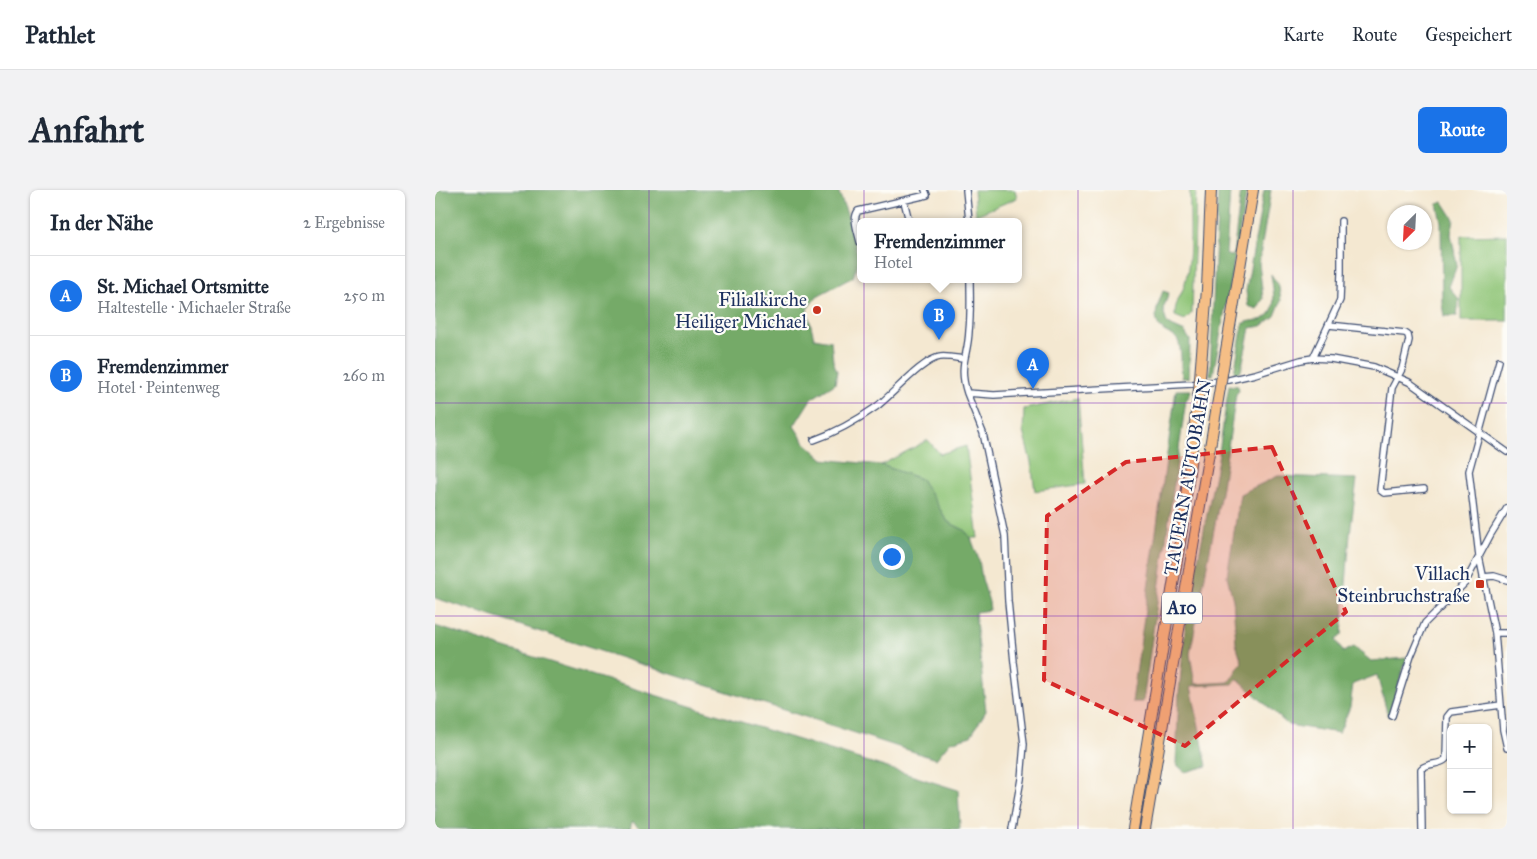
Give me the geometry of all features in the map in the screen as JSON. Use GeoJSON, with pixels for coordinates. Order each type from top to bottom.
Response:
{"type":"FeatureCollection","features":[{"type":"Feature","properties":{"kind":"highway","name":"TAUERN AUTOBAHN"},"geometry":{"type":"LineString","coordinates":[[1133,829],[1182,530],[1205,321],[1211,190]]}},
{"type":"Feature","properties":{"kind":"highway","name":"TAUERN AUTOBAHN"},"geometry":{"type":"LineString","coordinates":[[1145,829],[1253,190]]}},
{"type":"Feature","properties":{"kind":"street"},"geometry":{"type":"LineString","coordinates":[[857,228],[855,218],[858,211],[927,195],[925,190]]}},
{"type":"Feature","properties":{"kind":"street"},"geometry":{"type":"LineString","coordinates":[[966,190],[969,218]]}},
{"type":"Feature","properties":{"kind":"street"},"geometry":{"type":"LineString","coordinates":[[904,201],[908,218]]}},
{"type":"Feature","properties":{"kind":"street"},"geometry":{"type":"LineString","coordinates":[[1313,358],[1340,300],[1341,221]]}},
{"type":"Feature","properties":{"kind":"street"},"geometry":{"type":"LineString","coordinates":[[970,283],[969,332],[963,359],[963,381],[983,433],[1005,536],[1013,654],[1025,744],[1012,829]]}},
{"type":"Feature","properties":{"kind":"street"},"geometry":{"type":"LineString","coordinates":[[1329,325],[1405,333],[1408,335],[1409,340],[1401,369],[1392,388],[1380,490],[1384,493],[1424,489]]}},
{"type":"Feature","properties":{"kind":"street"},"geometry":{"type":"LineString","coordinates":[[814,440],[838,431],[875,407],[931,360],[939,357],[963,359]]}},
{"type":"Feature","properties":{"kind":"street"},"geometry":{"type":"LineString","coordinates":[[967,393],[994,394],[1192,384],[1238,378],[1291,362],[1313,358],[1347,361],[1374,367],[1398,377],[1420,390],[1507,452]]}},
{"type":"Feature","properties":{"kind":"street"},"geometry":{"type":"LineString","coordinates":[[1499,361],[1469,471],[1479,556],[1495,633],[1504,698],[1501,705],[1507,748]]}},
{"type":"Feature","properties":{"kind":"street"},"geometry":{"type":"LineString","coordinates":[[1393,716],[1411,656],[1425,623],[1465,583],[1491,534],[1507,509]]}},
{"type":"Feature","properties":{"kind":"street"},"geometry":{"type":"LineString","coordinates":[[1483,577],[1494,576],[1507,580]]}},
{"type":"Feature","properties":{"kind":"street"},"geometry":{"type":"LineString","coordinates":[[1495,633],[1507,633]]}},
{"type":"Feature","properties":{"kind":"street"},"geometry":{"type":"LineString","coordinates":[[1422,829],[1420,772],[1426,765],[1441,763],[1446,759],[1447,716],[1451,712],[1501,705]]}},
{"type":"Feature","properties":{"kind":"highlighted area"},"geometry":{"type":"Polygon","coordinates":[[[1272,447],[1346,612],[1185,746],[1044,680],[1047,516],[1126,462],[1272,447]]]}},
{"type":"Feature","properties":{"kind":"green space"},"geometry":{"type":"Polygon","coordinates":[[[435,190],[838,190],[847,214],[857,252],[857,266],[853,277],[817,296],[807,309],[814,338],[831,341],[833,361],[837,371],[835,384],[811,399],[794,426],[805,443],[823,459],[881,465],[921,479],[948,522],[964,530],[971,538],[979,560],[990,610],[975,612],[986,711],[971,736],[950,742],[936,759],[435,598],[435,190]]]}},
{"type":"Feature","properties":{"kind":"green space"},"geometry":{"type":"Polygon","coordinates":[[[974,190],[1015,190],[1017,198],[976,215],[974,190]]]}},
{"type":"Feature","properties":{"kind":"green space"},"geometry":{"type":"Polygon","coordinates":[[[1190,190],[1196,190],[1192,313],[1185,320],[1175,316],[1175,311],[1185,283],[1189,260],[1190,190]]]}},
{"type":"Feature","properties":{"kind":"green space"},"geometry":{"type":"Polygon","coordinates":[[[1218,190],[1230,190],[1226,255],[1233,256],[1241,190],[1247,190],[1213,375],[1210,375],[1218,190]]]}},
{"type":"Feature","properties":{"kind":"green space"},"geometry":{"type":"Polygon","coordinates":[[[1264,190],[1271,190],[1259,262],[1263,299],[1257,309],[1248,306],[1246,291],[1264,190]]]}},
{"type":"Feature","properties":{"kind":"green space"},"geometry":{"type":"Polygon","coordinates":[[[1443,202],[1454,219],[1451,234],[1457,265],[1449,287],[1459,299],[1457,316],[1444,316],[1442,305],[1441,222],[1437,204],[1443,202]]]}},
{"type":"Feature","properties":{"kind":"green space"},"geometry":{"type":"Polygon","coordinates":[[[1507,235],[1507,321],[1461,321],[1461,236],[1507,235]]]}},
{"type":"Feature","properties":{"kind":"green space"},"geometry":{"type":"Polygon","coordinates":[[[1271,274],[1279,287],[1281,301],[1275,316],[1262,326],[1250,328],[1241,371],[1234,373],[1243,324],[1263,319],[1272,311],[1274,299],[1271,274]]]}},
{"type":"Feature","properties":{"kind":"green space"},"geometry":{"type":"Polygon","coordinates":[[[1163,291],[1169,293],[1163,309],[1167,324],[1185,332],[1190,340],[1189,378],[1182,378],[1179,342],[1174,336],[1164,331],[1157,322],[1156,312],[1163,291]]]}},
{"type":"Feature","properties":{"kind":"green space"},"geometry":{"type":"Polygon","coordinates":[[[1229,385],[1238,386],[1239,391],[1236,394],[1221,493],[1190,654],[1195,684],[1229,682],[1242,662],[1236,644],[1233,600],[1227,576],[1240,494],[1278,476],[1357,479],[1350,534],[1342,635],[1336,640],[1343,652],[1354,647],[1371,661],[1407,658],[1388,716],[1377,675],[1353,684],[1350,707],[1339,733],[1288,725],[1237,678],[1233,684],[1191,686],[1207,766],[1185,772],[1176,764],[1179,692],[1186,620],[1218,459],[1229,385]]]}},
{"type":"Feature","properties":{"kind":"green space"},"geometry":{"type":"Polygon","coordinates":[[[1176,390],[1191,390],[1186,400],[1143,702],[1132,702],[1176,390]]]}},
{"type":"Feature","properties":{"kind":"green space"},"geometry":{"type":"Polygon","coordinates":[[[1078,398],[1085,484],[1035,491],[1031,462],[1023,432],[1024,409],[1078,398]]]}},
{"type":"Feature","properties":{"kind":"green space"},"geometry":{"type":"Polygon","coordinates":[[[928,440],[940,454],[966,446],[978,538],[971,538],[964,530],[948,522],[921,479],[881,465],[928,440]]]}},
{"type":"Feature","properties":{"kind":"green space"},"geometry":{"type":"Polygon","coordinates":[[[435,626],[958,790],[960,829],[641,829],[632,821],[630,829],[435,829],[435,626]]]}},
{"type":"Feature","properties":{"kind":"place","name":"Filialkirche Heiliger Michael"},"geometry":{"type":"Point","coordinates":[817,310]}},
{"type":"Feature","properties":{"kind":"place","name":"Fremdenzimmer"},"geometry":{"type":"Point","coordinates":[939,340]}},
{"type":"Feature","properties":{"kind":"place","name":"St. Michael Ortsmitte"},"geometry":{"type":"Point","coordinates":[1033,389]}},
{"type":"Feature","properties":{"kind":"place","name":"Villach Steinbruchstraße"},"geometry":{"type":"Point","coordinates":[1480,584]}}]}
